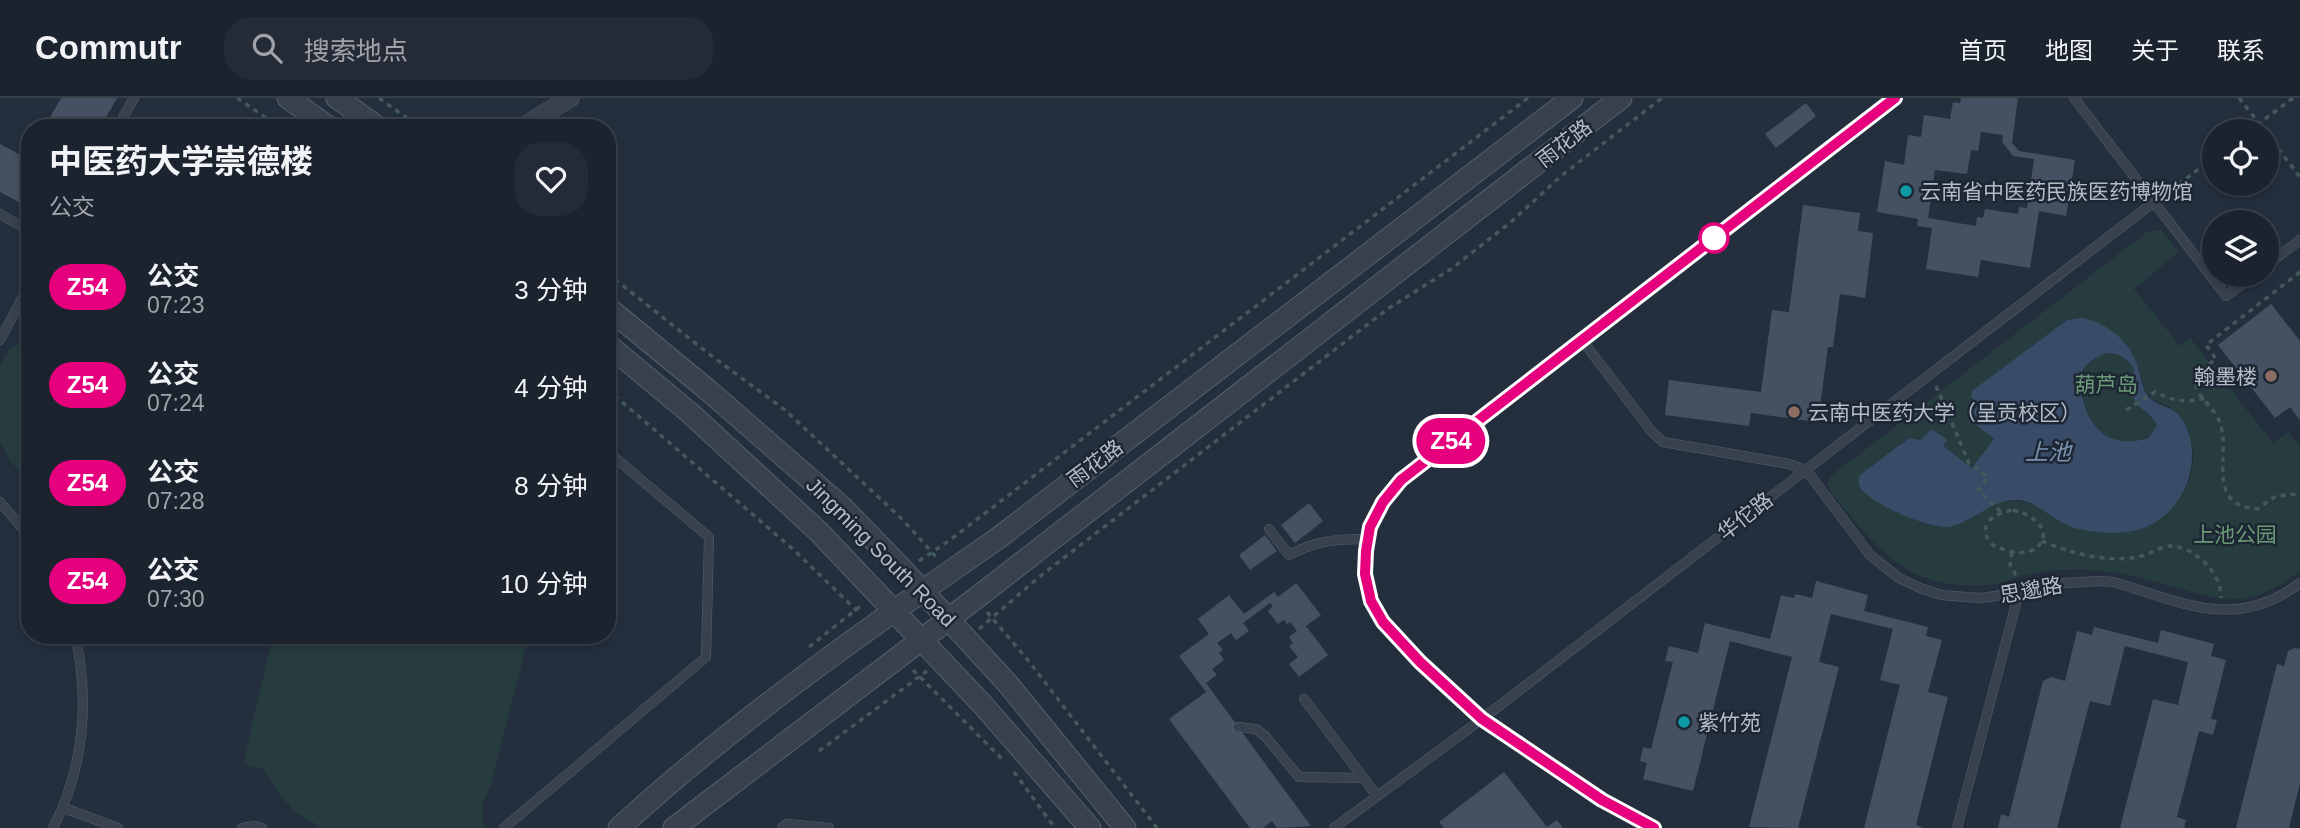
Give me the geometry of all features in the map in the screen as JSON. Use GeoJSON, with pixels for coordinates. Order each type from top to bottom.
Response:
{"type":"FeatureCollection","features":[{"type":"Feature","properties":{"kind":"street"},"geometry":{"type":"LineString","coordinates":[[288,98],[317,119]]}},
{"type":"Feature","properties":{"kind":"street"},"geometry":{"type":"LineString","coordinates":[[337,98],[366,119]]}},
{"type":"Feature","properties":{"kind":"street"},"geometry":{"type":"LineString","coordinates":[[536,119],[570,98]]}},
{"type":"Feature","properties":{"kind":"street","name":"雨花路"},"geometry":{"type":"LineString","coordinates":[[620,828],[667,784],[871,626],[1008,530],[1572,98]]}},
{"type":"Feature","properties":{"kind":"street","name":"雨花路"},"geometry":{"type":"LineString","coordinates":[[674,828],[1622,98]]}},
{"type":"Feature","properties":{"kind":"street","name":"Jingming South Road"},"geometry":{"type":"LineString","coordinates":[[616,314],[709,391],[843,509],[1008,684],[1125,828]]}},
{"type":"Feature","properties":{"kind":"street","name":"Jingming South Road"},"geometry":{"type":"LineString","coordinates":[[616,352],[709,431],[819,532],[991,715],[1090,828]]}},
{"type":"Feature","properties":{"kind":"lane"},"geometry":{"type":"LineString","coordinates":[[122,119],[134,98]]}},
{"type":"Feature","properties":{"kind":"lane"},"geometry":{"type":"LineString","coordinates":[[1654,828],[1602,800],[1482,719],[1420,662],[1383,622],[1371,601],[1365,574],[1370,527],[1383,502],[1401,480],[1895,98]]}},
{"type":"Feature","properties":{"kind":"lane"},"geometry":{"type":"LineString","coordinates":[[2074,98],[2202,265]]}},
{"type":"Feature","properties":{"kind":"lane","name":"华佗路"},"geometry":{"type":"LineString","coordinates":[[1334,828],[1482,719],[2154,202]]}},
{"type":"Feature","properties":{"kind":"lane"},"geometry":{"type":"LineString","coordinates":[[0,214],[21,226]]}},
{"type":"Feature","properties":{"kind":"lane"},"geometry":{"type":"LineString","coordinates":[[2279,256],[2300,240]]}},
{"type":"Feature","properties":{"kind":"lane"},"geometry":{"type":"LineString","coordinates":[[2219,287],[2226,296],[2238,287]]}},
{"type":"Feature","properties":{"kind":"lane"},"geometry":{"type":"LineString","coordinates":[[0,340],[21,301]]}},
{"type":"Feature","properties":{"kind":"lane"},"geometry":{"type":"LineString","coordinates":[[1582,340],[1652,432],[1663,442],[1789,464],[1806,470]]}},
{"type":"Feature","properties":{"kind":"lane"},"geometry":{"type":"LineString","coordinates":[[504,828],[706,657],[709,537],[616,459]]}},
{"type":"Feature","properties":{"kind":"lane","name":"思邈路"},"geometry":{"type":"LineString","coordinates":[[1806,470],[1870,555],[1899,578],[1920,588],[1961,598],[1996,596],[2034,585],[2099,581],[2113,582],[2204,608],[2247,609],[2266,604],[2300,583]]}},
{"type":"Feature","properties":{"kind":"lane"},"geometry":{"type":"LineString","coordinates":[[0,502],[21,526]]}},
{"type":"Feature","properties":{"kind":"lane"},"geometry":{"type":"LineString","coordinates":[[1269,529],[1289,555],[1308,545],[1334,539],[1368,539]]}},
{"type":"Feature","properties":{"kind":"lane"},"geometry":{"type":"LineString","coordinates":[[1956,828],[2020,589]]}},
{"type":"Feature","properties":{"kind":"lane"},"geometry":{"type":"LineString","coordinates":[[53,828],[64,808],[79,751],[84,703],[76,644]]}},
{"type":"Feature","properties":{"kind":"lane"},"geometry":{"type":"LineString","coordinates":[[1304,699],[1377,796]]}},
{"type":"Feature","properties":{"kind":"lane"},"geometry":{"type":"LineString","coordinates":[[1238,727],[1256,729],[1265,736],[1299,777],[1364,778]]}},
{"type":"Feature","properties":{"kind":"lane"},"geometry":{"type":"LineString","coordinates":[[64,808],[118,828]]}},
{"type":"Feature","properties":{"kind":"lane"},"geometry":{"type":"LineString","coordinates":[[782,828],[787,824],[829,828]]}},
{"type":"Feature","properties":{"kind":"lane"},"geometry":{"type":"LineString","coordinates":[[242,828],[261,828]]}},
{"type":"Feature","properties":{"kind":"path"},"geometry":{"type":"LineString","coordinates":[[237,98],[268,119]]}},
{"type":"Feature","properties":{"kind":"path"},"geometry":{"type":"LineString","coordinates":[[379,98],[408,119]]}},
{"type":"Feature","properties":{"kind":"path"},"geometry":{"type":"LineString","coordinates":[[905,572],[1528,98]]}},
{"type":"Feature","properties":{"kind":"path"},"geometry":{"type":"LineString","coordinates":[[967,640],[1040,577],[1389,308],[1451,269],[1501,230],[1560,176],[1661,98]]}},
{"type":"Feature","properties":{"kind":"path"},"geometry":{"type":"LineString","coordinates":[[2239,98],[2255,119]]}},
{"type":"Feature","properties":{"kind":"path"},"geometry":{"type":"LineString","coordinates":[[2266,119],[2293,98]]}},
{"type":"Feature","properties":{"kind":"path"},"geometry":{"type":"LineString","coordinates":[[2279,149],[2300,177]]}},
{"type":"Feature","properties":{"kind":"path"},"geometry":{"type":"LineString","coordinates":[[2154,202],[2202,167]]}},
{"type":"Feature","properties":{"kind":"path"},"geometry":{"type":"LineString","coordinates":[[2300,272],[2206,345],[2216,359],[2198,375],[2196,384],[2220,422],[2224,485],[2228,496],[2239,506],[2257,509],[2276,495],[2300,494]]}},
{"type":"Feature","properties":{"kind":"path"},"geometry":{"type":"LineString","coordinates":[[1931,374],[1969,463],[1988,477],[1978,490],[2001,512]]}},
{"type":"Feature","properties":{"kind":"path"},"geometry":{"type":"LineString","coordinates":[[2126,410],[2155,392],[2175,401],[2187,402],[2204,398]]}},
{"type":"Feature","properties":{"kind":"path"},"geometry":{"type":"LineString","coordinates":[[616,397],[794,550],[871,626]]}},
{"type":"Feature","properties":{"kind":"path"},"geometry":{"type":"LineString","coordinates":[[2013,510],[2039,522],[2043,531],[2038,547],[2021,554],[1992,545],[1987,539],[1988,521],[2001,512],[2013,510]]}},
{"type":"Feature","properties":{"kind":"path"},"geometry":{"type":"LineString","coordinates":[[2042,541],[2066,550],[2118,558],[2136,558],[2165,547],[2176,546],[2202,561],[2216,574],[2222,590],[2221,610]]}},
{"type":"Feature","properties":{"kind":"path"},"geometry":{"type":"LineString","coordinates":[[2012,552],[2010,565],[2019,580],[2020,589]]}},
{"type":"Feature","properties":{"kind":"path"},"geometry":{"type":"LineString","coordinates":[[806,650],[878,593]]}},
{"type":"Feature","properties":{"kind":"path"},"geometry":{"type":"LineString","coordinates":[[900,656],[1009,765],[1055,828]]}},
{"type":"Feature","properties":{"kind":"path"},"geometry":{"type":"LineString","coordinates":[[819,751],[940,661]]}},
{"type":"Feature","properties":{"kind":"green space","name":"上池公园"},"geometry":{"type":"Polygon","coordinates":[[[2161,230],[2179,252],[2134,289],[2180,346],[2190,338],[2273,443],[2288,432],[2300,447],[2300,571],[2263,593],[2231,599],[2212,597],[2125,574],[2096,570],[2052,571],[1994,584],[1959,585],[1926,578],[1897,563],[1872,541],[1829,490],[1828,482],[1831,476],[2147,232],[2161,230]],[[2115,335],[1979,404],[1978,418],[1995,439],[1971,469],[1942,446],[1908,438],[1865,471],[1869,496],[1922,523],[1945,527],[1954,526],[2001,502],[2010,501],[2146,527],[2160,518],[2183,493],[2193,466],[2192,448],[2186,431],[2170,406],[2154,400],[2149,395],[2134,357],[2115,335]]]}},
{"type":"Feature","properties":{"kind":"green space"},"geometry":{"type":"Polygon","coordinates":[[[21,342],[21,474],[0,443],[0,364],[11,348],[21,342]]]}},
{"type":"Feature","properties":{"kind":"green space","name":"葫芦岛"},"geometry":{"type":"Polygon","coordinates":[[[2109,353],[2121,356],[2133,368],[2136,400],[2157,426],[2146,437],[2130,442],[2114,440],[2094,425],[2081,393],[2081,375],[2090,362],[2109,353]]]}},
{"type":"Feature","properties":{"kind":"green space"},"geometry":{"type":"Polygon","coordinates":[[[271,644],[527,644],[483,806],[482,816],[486,828],[322,828],[294,811],[263,769],[243,764],[271,644]]]}},
{"type":"Feature","properties":{"kind":"water","name":"上池"},"geometry":{"type":"Polygon","coordinates":[[[2080,318],[2097,322],[2120,338],[2136,361],[2148,396],[2174,411],[2182,419],[2189,435],[2191,469],[2178,500],[2167,513],[2137,530],[2123,533],[2101,532],[2071,527],[2033,504],[2018,500],[1999,503],[1967,521],[1941,527],[1915,520],[1887,507],[1860,487],[1859,476],[1865,471],[1909,438],[1920,440],[1932,429],[1947,440],[1943,446],[1972,468],[1994,439],[1974,423],[1978,418],[1972,413],[1979,404],[1971,397],[1972,391],[2067,320],[2080,318]],[[2113,354],[2096,358],[2082,372],[2079,384],[2086,409],[2091,420],[2105,435],[2124,441],[2148,438],[2157,426],[2134,399],[2133,368],[2124,358],[2113,354]]]}},
{"type":"Feature","properties":{"kind":"building"},"geometry":{"type":"Polygon","coordinates":[[[61,98],[117,98],[105,119],[49,119],[61,98]]]}},
{"type":"Feature","properties":{"kind":"building","name":"云南省中医药民族医药博物馆"},"geometry":{"type":"Polygon","coordinates":[[[1961,98],[2018,98],[2012,143],[2019,151],[2075,160],[2066,216],[2039,211],[2030,268],[1981,260],[1978,277],[1926,269],[1932,228],[1917,226],[1918,219],[1877,212],[1885,161],[1904,165],[1908,135],[1921,137],[1924,115],[1950,119],[1953,102],[1960,103],[1961,98]],[[1981,132],[1978,151],[1971,150],[1967,174],[1935,170],[1928,218],[1976,226],[1977,217],[1983,218],[1985,209],[2018,214],[2019,207],[2027,208],[2034,159],[2013,156],[2002,142],[2003,135],[1981,132]]]}},
{"type":"Feature","properties":{"kind":"building"},"geometry":{"type":"Polygon","coordinates":[[[1806,103],[1816,116],[1776,148],[1765,134],[1806,103]]]}},
{"type":"Feature","properties":{"kind":"building"},"geometry":{"type":"Polygon","coordinates":[[[0,144],[21,155],[21,203],[0,192],[0,144]]]}},
{"type":"Feature","properties":{"kind":"building"},"geometry":{"type":"Polygon","coordinates":[[[1803,205],[1860,213],[1858,231],[1873,233],[1865,298],[1840,294],[1833,347],[1828,347],[1818,422],[1751,413],[1749,426],[1665,415],[1669,380],[1761,392],[1772,310],[1789,312],[1803,205]]]}},
{"type":"Feature","properties":{"kind":"building","name":"翰墨楼"},"geometry":{"type":"Polygon","coordinates":[[[2271,304],[2300,341],[2300,420],[2290,407],[2275,418],[2218,345],[2271,304]]]}},
{"type":"Feature","properties":{"kind":"building"},"geometry":{"type":"Polygon","coordinates":[[[1309,503],[1323,521],[1295,543],[1281,525],[1309,503]]]}},
{"type":"Feature","properties":{"kind":"building"},"geometry":{"type":"Polygon","coordinates":[[[1265,535],[1277,551],[1250,570],[1239,555],[1265,535]]]}},
{"type":"Feature","properties":{"kind":"building","name":"紫竹苑"},"geometry":{"type":"Polygon","coordinates":[[[1816,581],[1868,595],[1864,611],[1928,627],[1926,636],[1942,640],[1928,692],[1948,697],[1916,825],[1924,828],[1864,828],[1900,685],[1880,680],[1893,629],[1831,614],[1819,662],[1839,667],[1798,828],[1749,827],[1792,657],[1730,641],[1693,791],[1643,779],[1647,763],[1640,761],[1643,747],[1651,749],[1673,662],[1665,661],[1669,646],[1698,653],[1705,623],[1770,639],[1781,595],[1794,598],[1795,594],[1812,598],[1816,581]]]}},
{"type":"Feature","properties":{"kind":"building"},"geometry":{"type":"Polygon","coordinates":[[[1296,583],[1321,615],[1306,626],[1328,655],[1299,677],[1289,664],[1298,657],[1289,646],[1293,643],[1289,637],[1297,631],[1290,622],[1287,624],[1284,620],[1278,624],[1268,611],[1273,606],[1270,603],[1243,623],[1249,631],[1236,640],[1231,633],[1217,643],[1223,650],[1219,653],[1224,660],[1212,669],[1217,675],[1206,683],[1311,826],[1277,828],[1272,821],[1263,828],[1250,828],[1169,719],[1206,692],[1179,656],[1209,634],[1198,619],[1229,595],[1244,614],[1274,592],[1278,597],[1296,583]]]}},
{"type":"Feature","properties":{"kind":"building"},"geometry":{"type":"Polygon","coordinates":[[[2094,627],[2158,643],[2161,630],[2214,644],[2211,656],[2226,660],[2211,719],[2217,720],[2213,735],[2199,731],[2177,817],[2186,820],[2184,828],[2120,828],[2153,699],[2178,705],[2188,662],[2125,646],[2110,706],[2090,701],[2057,828],[1998,828],[2001,814],[2009,817],[2043,681],[2051,677],[2065,681],[2077,631],[2092,635],[2094,627]]]}},
{"type":"Feature","properties":{"kind":"building"},"geometry":{"type":"Polygon","coordinates":[[[2300,649],[2300,783],[2289,828],[2236,828],[2277,664],[2284,666],[2288,651],[2300,649]]]}},
{"type":"Feature","properties":{"kind":"building"},"geometry":{"type":"Polygon","coordinates":[[[1504,772],[1547,827],[1557,820],[1563,828],[1444,828],[1439,822],[1504,772]]]}},
{"type":"Feature","properties":{"kind":"bus line","name":"Z54"},"geometry":{"type":"LineString","coordinates":[[1654,828],[1602,800],[1482,719],[1400,642],[1383,622],[1371,601],[1365,574],[1370,527],[1383,502],[1401,480],[1895,98]]}},
{"type":"Feature","properties":{"kind":"place","name":"云南省中医药民族医药博物馆"},"geometry":{"type":"Point","coordinates":[1906,191]}},
{"type":"Feature","properties":{"kind":"place","name":"翰墨楼"},"geometry":{"type":"Point","coordinates":[2271,376]}},
{"type":"Feature","properties":{"kind":"place","name":"云南中医药大学（呈贡校区）"},"geometry":{"type":"Point","coordinates":[1794,412]}},
{"type":"Feature","properties":{"kind":"place","name":"紫竹苑"},"geometry":{"type":"Point","coordinates":[1684,722]}}]}
